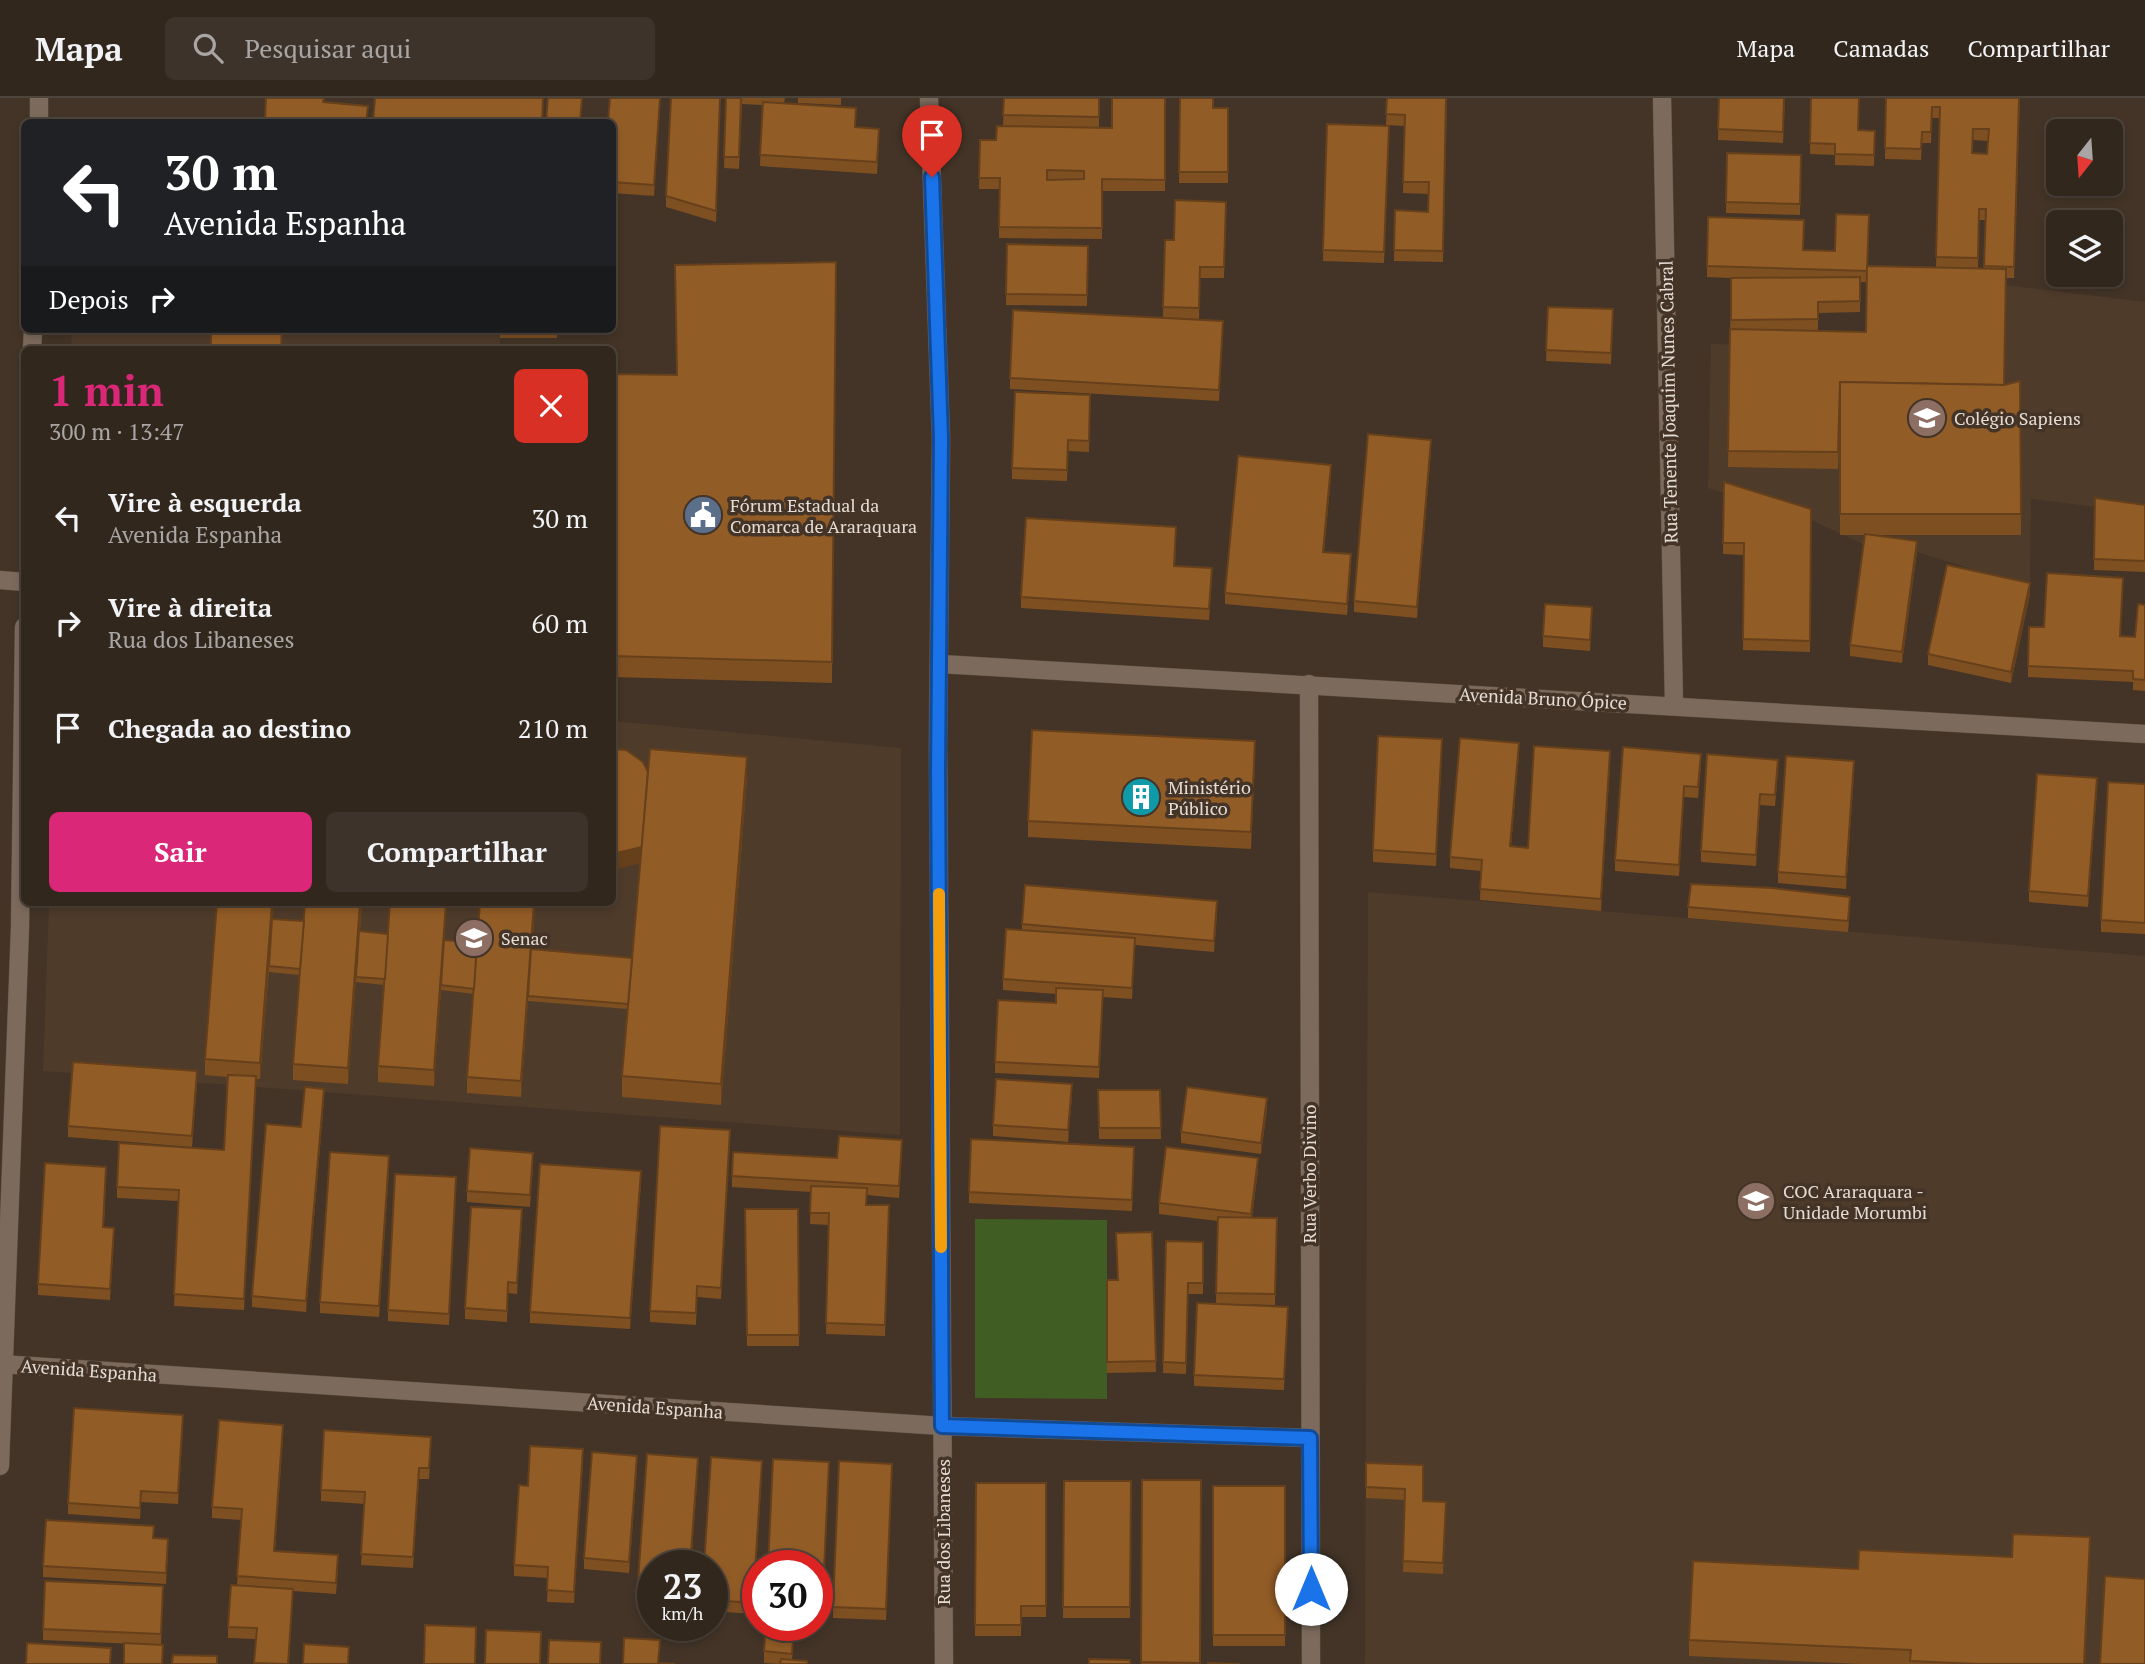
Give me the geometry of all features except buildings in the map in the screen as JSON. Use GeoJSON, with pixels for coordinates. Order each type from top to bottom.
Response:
{"type":"FeatureCollection","features":[{"type":"Feature","properties":{"kind":"street"},"geometry":{"type":"LineString","coordinates":[[39,98],[39,119]]}},
{"type":"Feature","properties":{"kind":"street","name":"Rua dos Libaneses"},"geometry":{"type":"LineString","coordinates":[[929,98],[941,439],[944,1664]]}},
{"type":"Feature","properties":{"kind":"street","name":"Rua Tenente Joaquim Nunes Cabral"},"geometry":{"type":"LineString","coordinates":[[1662,98],[1674,705]]}},
{"type":"Feature","properties":{"kind":"street"},"geometry":{"type":"LineString","coordinates":[[0,580],[21,582]]}},
{"type":"Feature","properties":{"kind":"street","name":"Avenida Bruno Ópice"},"geometry":{"type":"LineString","coordinates":[[940,664],[2145,734]]}},
{"type":"Feature","properties":{"kind":"street","name":"Rua Verbo Divino"},"geometry":{"type":"LineString","coordinates":[[1309,684],[1311,1664]]}},
{"type":"Feature","properties":{"kind":"street"},"geometry":{"type":"LineString","coordinates":[[0,1466],[21,815]]}},
{"type":"Feature","properties":{"kind":"street","name":"Avenida Espanha"},"geometry":{"type":"LineString","coordinates":[[2,1364],[942,1426],[1310,1438]]}},
{"type":"Feature","properties":{"kind":"shaded area","name":"Colégio Sapiens"},"geometry":{"type":"Polygon","coordinates":[[[1867,282],[2006,285],[2145,302],[2145,513],[2031,499],[2030,587],[1917,552],[1865,545],[1811,520],[1708,488],[1711,344],[1866,348],[1867,282]]]}},
{"type":"Feature","properties":{"kind":"shaded area"},"geometry":{"type":"Polygon","coordinates":[[[72,333],[500,333],[500,346],[71,346],[72,333]]]}},
{"type":"Feature","properties":{"kind":"shaded area","name":"Senac"},"geometry":{"type":"Polygon","coordinates":[[[616,721],[901,748],[900,1135],[43,1071],[49,906],[616,906],[616,721]]]}},
{"type":"Feature","properties":{"kind":"shaded area","name":"COC Araraquara - Unidade Morumbi"},"geometry":{"type":"Polygon","coordinates":[[[1368,892],[2145,956],[2145,1664],[1365,1664],[1368,892]]]}},
{"type":"Feature","properties":{"kind":"green space"},"geometry":{"type":"Polygon","coordinates":[[[975,1219],[1107,1220],[1107,1399],[975,1398],[975,1219]]]}},
{"type":"Feature","properties":{"kind":"slow traffic"},"geometry":{"type":"LineString","coordinates":[[939,894],[941,1247]]}},
{"type":"Feature","properties":{"kind":"place","name":"Colégio Sapiens"},"geometry":{"type":"Point","coordinates":[1927,418]}},
{"type":"Feature","properties":{"kind":"place","name":"Fórum Estadual da Comarca de Araraquara"},"geometry":{"type":"Point","coordinates":[703,515]}},
{"type":"Feature","properties":{"kind":"place","name":"Ministério Público"},"geometry":{"type":"Point","coordinates":[1141,797]}},
{"type":"Feature","properties":{"kind":"place","name":"Senac"},"geometry":{"type":"Point","coordinates":[474,938]}},
{"type":"Feature","properties":{"kind":"place","name":"COC Araraquara - Unidade Morumbi"},"geometry":{"type":"Point","coordinates":[1756,1201]}},
{"type":"Feature","properties":{"kind":"route"},"geometry":{"type":"LineString","coordinates":[[932,177],[941,439],[938,771],[942,1426],[1310,1438],[1311,1589]]}}]}
